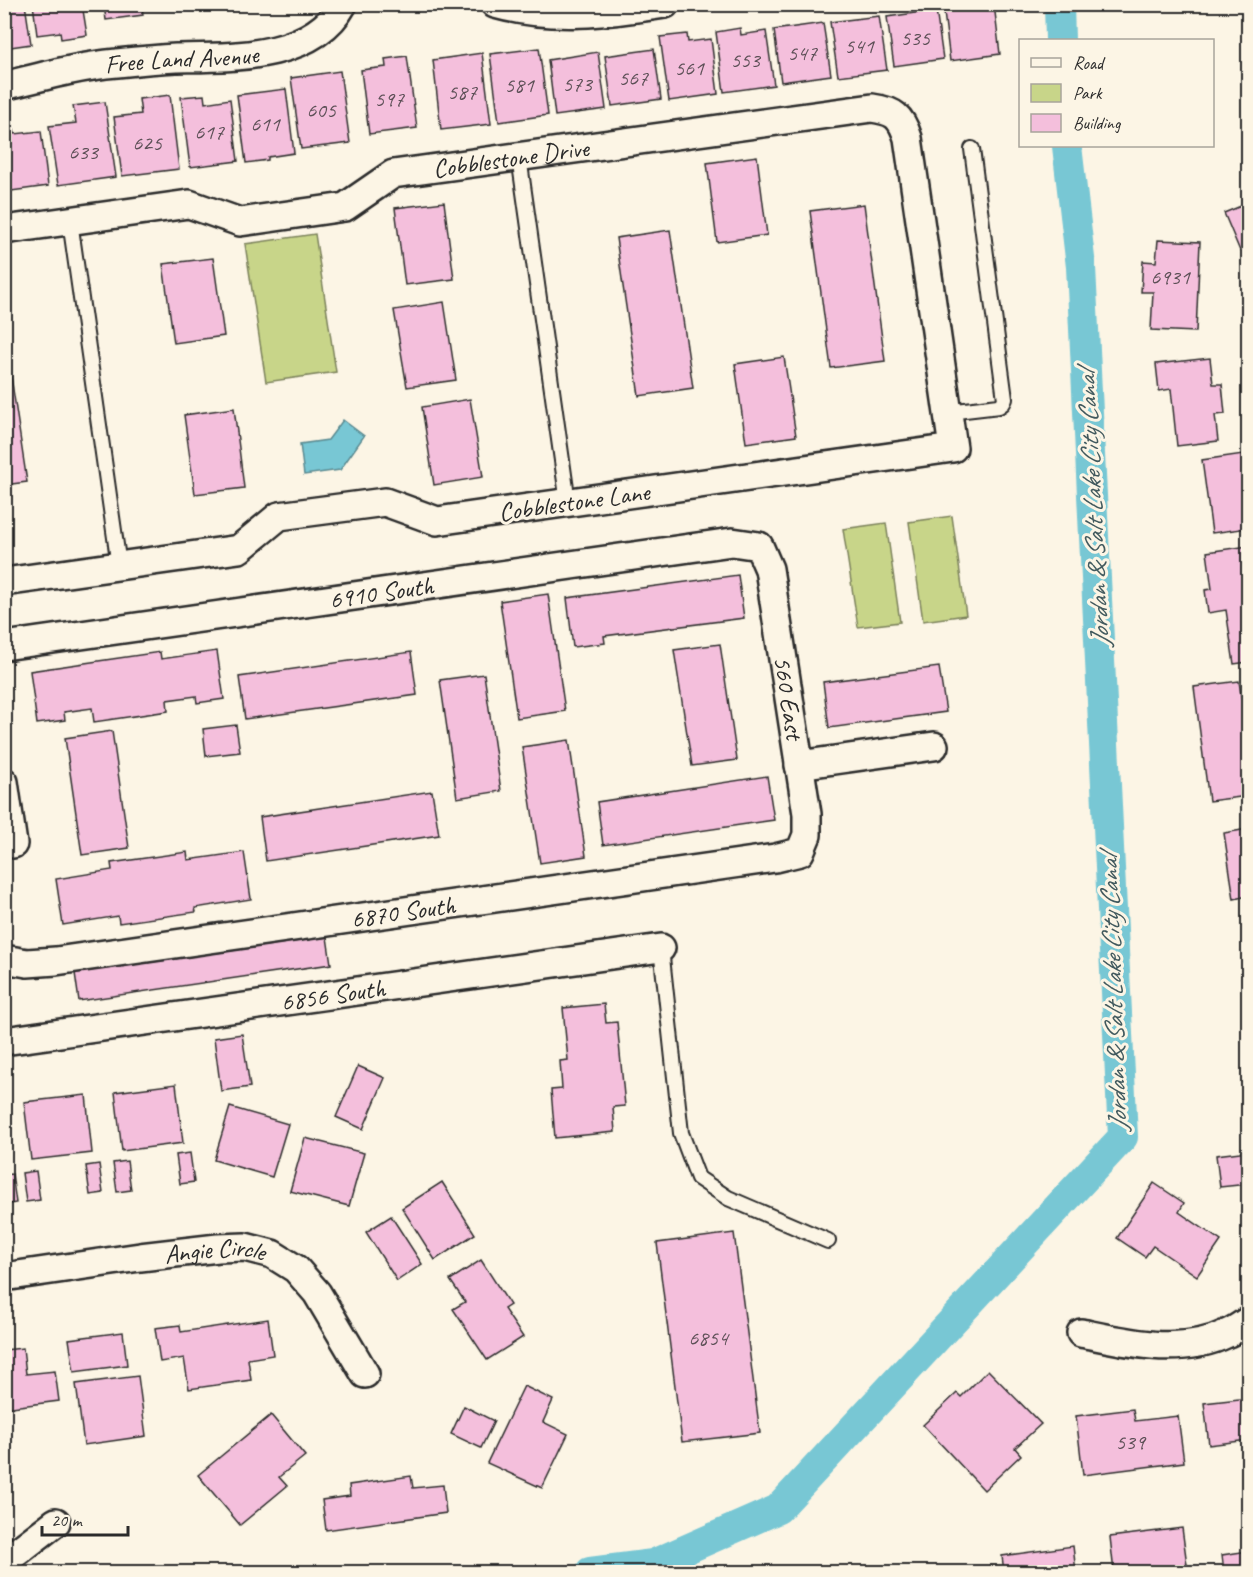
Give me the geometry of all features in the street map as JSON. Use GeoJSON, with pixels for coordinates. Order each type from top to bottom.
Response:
{"type":"FeatureCollection","features":[{"type":"Feature","properties":{"kind":"street","name":"Free Land Avenue"},"geometry":{"type":"LineString","coordinates":[[4,86],[114,63],[173,58],[224,58],[262,53],[298,43],[321,30],[343,4]]}},
{"type":"Feature","properties":{"kind":"street"},"geometry":{"type":"LineString","coordinates":[[495,4],[553,14],[590,14],[665,4]]}},
{"type":"Feature","properties":{"kind":"street","name":"Cobblestone Drive"},"geometry":{"type":"LineString","coordinates":[[4,230],[189,204],[240,222],[345,207],[393,174],[872,108],[885,110],[897,116],[904,126],[908,138],[924,244]]}},
{"type":"Feature","properties":{"kind":"street","name":"Cobblestone Lane"},"geometry":{"type":"LineString","coordinates":[[4,582],[239,549],[279,516],[385,502],[437,520],[953,448],[924,244]]}},
{"type":"Feature","properties":{"kind":"street","name":"6910 South"},"geometry":{"type":"LineString","coordinates":[[4,646],[732,542],[759,546]]}},
{"type":"Feature","properties":{"kind":"street","name":"560 East"},"geometry":{"type":"LineString","coordinates":[[759,546],[770,568],[807,814],[807,835],[800,852]]}},
{"type":"Feature","properties":{"kind":"street"},"geometry":{"type":"LineString","coordinates":[[799,765],[934,746]]}},
{"type":"Feature","properties":{"kind":"street"},"geometry":{"type":"LineString","coordinates":[[4,782],[13,844]]}},
{"type":"Feature","properties":{"kind":"street","name":"6870 South"},"geometry":{"type":"LineString","coordinates":[[4,959],[27,963],[57,961],[775,858],[800,852]]}},
{"type":"Feature","properties":{"kind":"street","name":"6856 South"},"geometry":{"type":"LineString","coordinates":[[4,1041],[661,948]]}},
{"type":"Feature","properties":{"kind":"street","name":"Angie Circle"},"geometry":{"type":"LineString","coordinates":[[4,1277],[218,1248],[245,1247],[272,1254],[296,1269],[317,1293],[365,1374]]}},
{"type":"Feature","properties":{"kind":"street"},"geometry":{"type":"LineString","coordinates":[[1081,1333],[1143,1345],[1175,1346],[1202,1342],[1228,1333],[1248,1321]]}},
{"type":"Feature","properties":{"kind":"street"},"geometry":{"type":"LineString","coordinates":[[4,1562],[56,1522]]}},
{"type":"Feature","properties":{"kind":"lane"},"geometry":{"type":"LineString","coordinates":[[948,412],[999,406],[1005,399],[972,149]]}},
{"type":"Feature","properties":{"kind":"lane"},"geometry":{"type":"LineString","coordinates":[[519,157],[568,503]]}},
{"type":"Feature","properties":{"kind":"lane"},"geometry":{"type":"LineString","coordinates":[[70,221],[120,566]]}},
{"type":"Feature","properties":{"kind":"lane"},"geometry":{"type":"LineString","coordinates":[[661,948],[681,1133],[698,1178],[728,1198],[828,1241]]}},
{"type":"Feature","properties":{"kind":"green space"},"geometry":{"type":"Polygon","coordinates":[[[315,234],[336,372],[266,382],[245,244],[315,234]]]}},
{"type":"Feature","properties":{"kind":"green space"},"geometry":{"type":"Polygon","coordinates":[[[952,516],[966,615],[923,621],[909,522],[952,516]]]}},
{"type":"Feature","properties":{"kind":"green space"},"geometry":{"type":"Polygon","coordinates":[[[886,523],[900,622],[858,627],[843,529],[886,523]]]}},
{"type":"Feature","properties":{"kind":"water"},"geometry":{"type":"Polygon","coordinates":[[[343,420],[364,436],[340,470],[304,475],[300,444],[328,440],[343,420]]]}},
{"type":"Feature","properties":{"kind":"building"},"geometry":{"type":"Polygon","coordinates":[[[4,4],[25,4],[31,44],[4,48],[4,4]]]}},
{"type":"Feature","properties":{"kind":"building"},"geometry":{"type":"Polygon","coordinates":[[[33,4],[82,4],[87,35],[61,39],[60,32],[37,35],[33,4]]]}},
{"type":"Feature","properties":{"kind":"building"},"geometry":{"type":"Polygon","coordinates":[[[104,4],[142,4],[143,15],[106,20],[104,4]]]}},
{"type":"Feature","properties":{"kind":"building"},"geometry":{"type":"Polygon","coordinates":[[[943,4],[994,4],[1000,54],[950,61],[943,4]]]}},
{"type":"Feature","properties":{"kind":"building"},"geometry":{"type":"Polygon","coordinates":[[[936,10],[943,59],[894,66],[887,17],[936,10]]]}},
{"type":"Feature","properties":{"kind":"building"},"geometry":{"type":"Polygon","coordinates":[[[879,16],[887,70],[838,76],[830,22],[879,16]]]}},
{"type":"Feature","properties":{"kind":"building"},"geometry":{"type":"Polygon","coordinates":[[[823,23],[831,75],[781,82],[774,30],[823,23]]]}},
{"type":"Feature","properties":{"kind":"building"},"geometry":{"type":"Polygon","coordinates":[[[740,28],[741,35],[766,31],[774,85],[724,92],[716,32],[740,28]]]}},
{"type":"Feature","properties":{"kind":"building"},"geometry":{"type":"Polygon","coordinates":[[[687,34],[688,42],[711,39],[718,94],[669,101],[660,37],[687,34]]]}},
{"type":"Feature","properties":{"kind":"building"},"geometry":{"type":"Polygon","coordinates":[[[539,48],[548,115],[499,122],[490,54],[539,48]]]}},
{"type":"Feature","properties":{"kind":"building"},"geometry":{"type":"Polygon","coordinates":[[[654,49],[661,99],[612,106],[605,56],[654,49]]]}},
{"type":"Feature","properties":{"kind":"building"},"geometry":{"type":"Polygon","coordinates":[[[598,52],[606,109],[555,116],[548,60],[598,52]]]}},
{"type":"Feature","properties":{"kind":"building"},"geometry":{"type":"Polygon","coordinates":[[[482,53],[491,124],[441,130],[433,60],[482,53]]]}},
{"type":"Feature","properties":{"kind":"building"},"geometry":{"type":"Polygon","coordinates":[[[407,56],[417,128],[369,134],[361,70],[386,67],[385,59],[407,56]]]}},
{"type":"Feature","properties":{"kind":"building"},"geometry":{"type":"Polygon","coordinates":[[[340,71],[350,143],[301,149],[291,78],[340,71]]]}},
{"type":"Feature","properties":{"kind":"building"},"geometry":{"type":"Polygon","coordinates":[[[286,89],[294,153],[246,163],[237,95],[286,89]]]}},
{"type":"Feature","properties":{"kind":"building"},"geometry":{"type":"Polygon","coordinates":[[[170,95],[179,169],[122,176],[114,117],[141,114],[139,99],[170,95]]]}},
{"type":"Feature","properties":{"kind":"building"},"geometry":{"type":"Polygon","coordinates":[[[204,95],[205,103],[230,99],[238,161],[190,167],[181,97],[204,95]]]}},
{"type":"Feature","properties":{"kind":"building"},"geometry":{"type":"Polygon","coordinates":[[[105,102],[116,177],[58,185],[49,126],[76,123],[73,106],[105,102]]]}},
{"type":"Feature","properties":{"kind":"building"},"geometry":{"type":"Polygon","coordinates":[[[13,127],[15,134],[41,131],[48,186],[4,192],[4,128],[13,127]]]}},
{"type":"Feature","properties":{"kind":"building"},"geometry":{"type":"Polygon","coordinates":[[[757,156],[767,235],[717,242],[707,163],[757,156]]]}},
{"type":"Feature","properties":{"kind":"building"},"geometry":{"type":"Polygon","coordinates":[[[444,202],[454,279],[405,285],[395,208],[444,202]]]}},
{"type":"Feature","properties":{"kind":"building"},"geometry":{"type":"Polygon","coordinates":[[[1248,203],[1248,247],[1240,251],[1224,213],[1248,203]]]}},
{"type":"Feature","properties":{"kind":"building"},"geometry":{"type":"Polygon","coordinates":[[[864,204],[885,361],[831,368],[810,211],[864,204]]]}},
{"type":"Feature","properties":{"kind":"building"},"geometry":{"type":"Polygon","coordinates":[[[670,230],[693,388],[639,396],[616,238],[670,230]]]}},
{"type":"Feature","properties":{"kind":"building"},"geometry":{"type":"Polygon","coordinates":[[[1158,240],[1200,242],[1196,332],[1151,330],[1153,292],[1141,292],[1143,261],[1156,262],[1158,240]]]}},
{"type":"Feature","properties":{"kind":"building"},"geometry":{"type":"Polygon","coordinates":[[[213,258],[224,336],[174,343],[163,264],[213,258]]]}},
{"type":"Feature","properties":{"kind":"building"},"geometry":{"type":"Polygon","coordinates":[[[444,302],[456,380],[407,387],[394,310],[444,302]]]}},
{"type":"Feature","properties":{"kind":"building"},"geometry":{"type":"Polygon","coordinates":[[[4,330],[27,482],[4,485],[4,330]]]}},
{"type":"Feature","properties":{"kind":"building"},"geometry":{"type":"Polygon","coordinates":[[[784,357],[796,436],[746,443],[735,364],[784,357]]]}},
{"type":"Feature","properties":{"kind":"building"},"geometry":{"type":"Polygon","coordinates":[[[1210,358],[1213,384],[1222,384],[1225,414],[1215,415],[1218,441],[1177,446],[1171,389],[1159,391],[1156,364],[1210,358]]]}},
{"type":"Feature","properties":{"kind":"building"},"geometry":{"type":"Polygon","coordinates":[[[470,399],[483,477],[434,485],[422,407],[470,399]]]}},
{"type":"Feature","properties":{"kind":"building"},"geometry":{"type":"Polygon","coordinates":[[[234,408],[244,488],[195,494],[184,415],[234,408]]]}},
{"type":"Feature","properties":{"kind":"building"},"geometry":{"type":"Polygon","coordinates":[[[1243,454],[1248,494],[1248,528],[1212,533],[1202,460],[1243,454]]]}},
{"type":"Feature","properties":{"kind":"building"},"geometry":{"type":"Polygon","coordinates":[[[1248,546],[1248,662],[1234,664],[1226,610],[1208,613],[1205,590],[1212,589],[1207,552],[1248,546]]]}},
{"type":"Feature","properties":{"kind":"building"},"geometry":{"type":"Polygon","coordinates":[[[738,575],[744,618],[604,636],[605,643],[573,647],[567,598],[738,575]]]}},
{"type":"Feature","properties":{"kind":"building"},"geometry":{"type":"Polygon","coordinates":[[[548,594],[565,711],[517,718],[500,601],[548,594]]]}},
{"type":"Feature","properties":{"kind":"building"},"geometry":{"type":"Polygon","coordinates":[[[720,644],[737,760],[692,766],[674,650],[720,644]]]}},
{"type":"Feature","properties":{"kind":"building"},"geometry":{"type":"Polygon","coordinates":[[[217,651],[224,699],[197,703],[196,696],[167,700],[168,711],[94,722],[92,708],[64,712],[65,720],[37,724],[30,671],[160,652],[161,659],[217,651]]]}},
{"type":"Feature","properties":{"kind":"building"},"geometry":{"type":"Polygon","coordinates":[[[411,652],[417,695],[245,719],[239,677],[411,652]]]}},
{"type":"Feature","properties":{"kind":"building"},"geometry":{"type":"Polygon","coordinates":[[[939,667],[946,712],[829,728],[823,682],[939,667]]]}},
{"type":"Feature","properties":{"kind":"building"},"geometry":{"type":"Polygon","coordinates":[[[484,674],[501,791],[457,798],[440,680],[484,674]]]}},
{"type":"Feature","properties":{"kind":"building"},"geometry":{"type":"Polygon","coordinates":[[[1239,681],[1245,724],[1248,723],[1248,796],[1209,801],[1194,687],[1239,681]]]}},
{"type":"Feature","properties":{"kind":"building"},"geometry":{"type":"Polygon","coordinates":[[[236,725],[240,752],[206,756],[203,729],[236,725]]]}},
{"type":"Feature","properties":{"kind":"building"},"geometry":{"type":"Polygon","coordinates":[[[112,731],[129,848],[82,855],[65,738],[112,731]]]}},
{"type":"Feature","properties":{"kind":"building"},"geometry":{"type":"Polygon","coordinates":[[[569,740],[586,856],[540,863],[522,747],[569,740]]]}},
{"type":"Feature","properties":{"kind":"building"},"geometry":{"type":"Polygon","coordinates":[[[767,776],[774,820],[603,845],[597,802],[767,776]]]}},
{"type":"Feature","properties":{"kind":"building"},"geometry":{"type":"Polygon","coordinates":[[[432,791],[439,835],[266,861],[260,817],[432,791]]]}},
{"type":"Feature","properties":{"kind":"building"},"geometry":{"type":"Polygon","coordinates":[[[1248,829],[1248,896],[1234,899],[1224,833],[1248,829]]]}},
{"type":"Feature","properties":{"kind":"building"},"geometry":{"type":"Polygon","coordinates":[[[187,852],[188,860],[244,852],[251,899],[195,908],[196,912],[119,923],[118,916],[63,925],[56,879],[112,870],[111,863],[187,852]]]}},
{"type":"Feature","properties":{"kind":"building"},"geometry":{"type":"Polygon","coordinates":[[[327,937],[331,964],[79,1001],[75,973],[327,937]]]}},
{"type":"Feature","properties":{"kind":"building"},"geometry":{"type":"Polygon","coordinates":[[[604,1004],[606,1023],[617,1022],[625,1106],[613,1107],[615,1132],[555,1138],[551,1090],[562,1089],[560,1061],[568,1060],[563,1008],[604,1004]]]}},
{"type":"Feature","properties":{"kind":"building"},"geometry":{"type":"Polygon","coordinates":[[[242,1034],[250,1087],[221,1091],[214,1038],[242,1034]]]}},
{"type":"Feature","properties":{"kind":"building"},"geometry":{"type":"Polygon","coordinates":[[[358,1066],[385,1078],[363,1129],[336,1117],[358,1066]]]}},
{"type":"Feature","properties":{"kind":"building"},"geometry":{"type":"Polygon","coordinates":[[[176,1084],[183,1143],[122,1151],[115,1092],[176,1084]]]}},
{"type":"Feature","properties":{"kind":"building"},"geometry":{"type":"Polygon","coordinates":[[[86,1095],[92,1153],[31,1160],[24,1102],[86,1095]]]}},
{"type":"Feature","properties":{"kind":"building"},"geometry":{"type":"Polygon","coordinates":[[[230,1107],[288,1124],[272,1177],[214,1160],[230,1107]]]}},
{"type":"Feature","properties":{"kind":"building"},"geometry":{"type":"Polygon","coordinates":[[[305,1138],[364,1153],[349,1206],[290,1191],[305,1138]]]}},
{"type":"Feature","properties":{"kind":"building"},"geometry":{"type":"Polygon","coordinates":[[[1248,1151],[1248,1184],[1220,1187],[1216,1155],[1248,1151]]]}},
{"type":"Feature","properties":{"kind":"building"},"geometry":{"type":"Polygon","coordinates":[[[190,1153],[194,1182],[180,1184],[176,1155],[190,1153]]]}},
{"type":"Feature","properties":{"kind":"building"},"geometry":{"type":"Polygon","coordinates":[[[127,1161],[131,1190],[117,1192],[113,1163],[127,1161]]]}},
{"type":"Feature","properties":{"kind":"building"},"geometry":{"type":"Polygon","coordinates":[[[99,1164],[103,1193],[90,1195],[86,1166],[99,1164]]]}},
{"type":"Feature","properties":{"kind":"building"},"geometry":{"type":"Polygon","coordinates":[[[36,1171],[40,1200],[26,1202],[22,1173],[36,1171]]]}},
{"type":"Feature","properties":{"kind":"building"},"geometry":{"type":"Polygon","coordinates":[[[12,1174],[16,1203],[4,1205],[4,1175],[12,1174]]]}},
{"type":"Feature","properties":{"kind":"building"},"geometry":{"type":"Polygon","coordinates":[[[442,1182],[475,1234],[435,1260],[402,1208],[442,1182]]]}},
{"type":"Feature","properties":{"kind":"building"},"geometry":{"type":"Polygon","coordinates":[[[1154,1183],[1184,1203],[1179,1212],[1221,1241],[1197,1276],[1153,1246],[1145,1257],[1117,1238],[1154,1183]]]}},
{"type":"Feature","properties":{"kind":"building"},"geometry":{"type":"Polygon","coordinates":[[[391,1216],[422,1264],[397,1281],[366,1232],[391,1216]]]}},
{"type":"Feature","properties":{"kind":"building"},"geometry":{"type":"Polygon","coordinates":[[[734,1233],[760,1433],[682,1442],[657,1243],[734,1233]]]}},
{"type":"Feature","properties":{"kind":"building"},"geometry":{"type":"Polygon","coordinates":[[[481,1260],[510,1305],[504,1309],[523,1337],[487,1360],[453,1309],[465,1302],[450,1280],[481,1260]]]}},
{"type":"Feature","properties":{"kind":"building"},"geometry":{"type":"Polygon","coordinates":[[[268,1319],[273,1355],[248,1359],[251,1380],[189,1389],[184,1358],[160,1362],[155,1328],[180,1325],[181,1332],[268,1319]]]}},
{"type":"Feature","properties":{"kind":"building"},"geometry":{"type":"Polygon","coordinates":[[[123,1332],[127,1365],[74,1372],[69,1339],[123,1332]]]}},
{"type":"Feature","properties":{"kind":"building"},"geometry":{"type":"Polygon","coordinates":[[[23,1348],[26,1374],[55,1371],[59,1401],[4,1408],[4,1350],[23,1348]]]}},
{"type":"Feature","properties":{"kind":"building"},"geometry":{"type":"Polygon","coordinates":[[[988,1370],[1041,1424],[1015,1448],[1021,1455],[984,1490],[923,1425],[957,1393],[961,1397],[988,1370]]]}},
{"type":"Feature","properties":{"kind":"building"},"geometry":{"type":"Polygon","coordinates":[[[138,1376],[146,1436],[84,1445],[76,1384],[138,1376]]]}},
{"type":"Feature","properties":{"kind":"building"},"geometry":{"type":"Polygon","coordinates":[[[524,1386],[553,1400],[543,1422],[568,1434],[542,1488],[487,1463],[524,1386]]]}},
{"type":"Feature","properties":{"kind":"building"},"geometry":{"type":"Polygon","coordinates":[[[1248,1398],[1248,1440],[1209,1445],[1204,1403],[1248,1398]]]}},
{"type":"Feature","properties":{"kind":"building"},"geometry":{"type":"Polygon","coordinates":[[[464,1406],[494,1421],[481,1448],[451,1434],[464,1406]]]}},
{"type":"Feature","properties":{"kind":"building"},"geometry":{"type":"Polygon","coordinates":[[[1133,1409],[1135,1421],[1178,1416],[1184,1462],[1083,1475],[1076,1416],[1133,1409]]]}},
{"type":"Feature","properties":{"kind":"building"},"geometry":{"type":"Polygon","coordinates":[[[271,1415],[305,1456],[279,1477],[287,1486],[240,1525],[198,1475],[271,1415]]]}},
{"type":"Feature","properties":{"kind":"building"},"geometry":{"type":"Polygon","coordinates":[[[411,1476],[413,1488],[443,1485],[446,1513],[326,1530],[322,1500],[350,1496],[349,1485],[411,1476]]]}},
{"type":"Feature","properties":{"kind":"building"},"geometry":{"type":"Polygon","coordinates":[[[1182,1528],[1188,1572],[1114,1572],[1110,1537],[1182,1528]]]}},
{"type":"Feature","properties":{"kind":"building"},"geometry":{"type":"Polygon","coordinates":[[[1073,1546],[1076,1572],[1004,1572],[1002,1556],[1073,1546]]]}},
{"type":"Feature","properties":{"kind":"building"},"geometry":{"type":"Polygon","coordinates":[[[1248,1551],[1248,1572],[1224,1572],[1222,1555],[1248,1551]]]}},
{"type":"Feature","properties":{"kind":"waterway","name":"Jordan & Salt Lake City Canal"},"geometry":{"type":"LineString","coordinates":[[1059,4],[1060,39]]}},
{"type":"Feature","properties":{"kind":"waterway","name":"Jordan & Salt Lake City Canal"},"geometry":{"type":"LineString","coordinates":[[590,1572],[653,1564],[778,1509],[1123,1137],[1081,267],[1067,147]]}}]}
